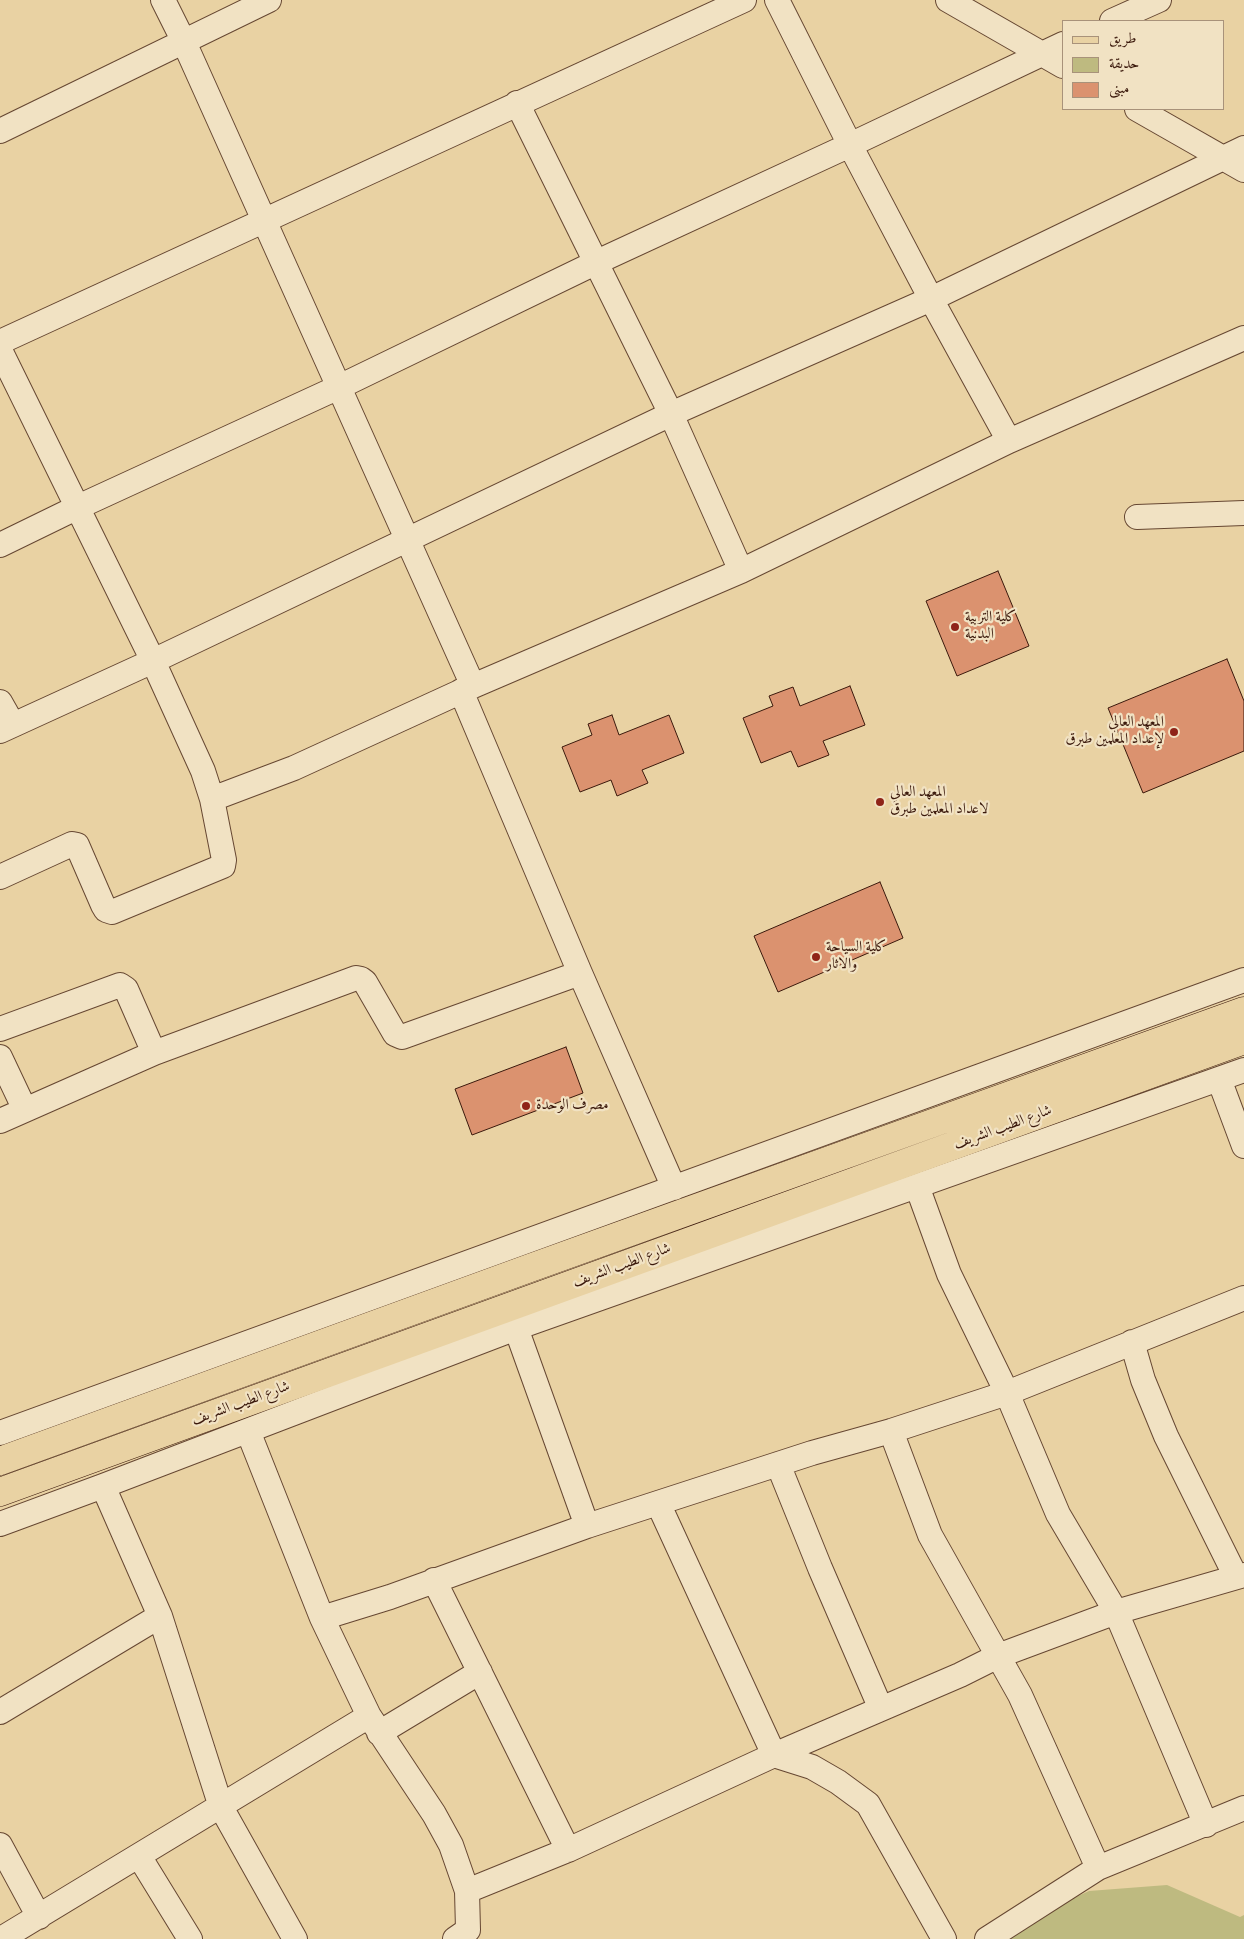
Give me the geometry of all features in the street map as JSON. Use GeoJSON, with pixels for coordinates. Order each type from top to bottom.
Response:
{"type":"FeatureCollection","features":[{"type":"Feature","properties":{"kind":"main road","name":"شارع الطيب الشريف"},"geometry":{"type":"LineString","coordinates":[[0,1461],[1244,1010]]}},
{"type":"Feature","properties":{"kind":"main road","name":"شارع الطيب الشريف"},"geometry":{"type":"LineString","coordinates":[[0,1492],[1244,1040]]}},
{"type":"Feature","properties":{"kind":"street"},"geometry":{"type":"LineString","coordinates":[[163,0],[184,42],[406,540],[580,973],[674,1188]]}},
{"type":"Feature","properties":{"kind":"street"},"geometry":{"type":"LineString","coordinates":[[0,131],[269,0]]}},
{"type":"Feature","properties":{"kind":"street"},"geometry":{"type":"LineString","coordinates":[[0,342],[744,0]]}},
{"type":"Feature","properties":{"kind":"street"},"geometry":{"type":"LineString","coordinates":[[776,0],[931,299],[1009,441]]}},
{"type":"Feature","properties":{"kind":"street"},"geometry":{"type":"LineString","coordinates":[[948,0],[1052,48],[1062,64]]}},
{"type":"Feature","properties":{"kind":"street"},"geometry":{"type":"LineString","coordinates":[[1114,20],[1159,0]]}},
{"type":"Feature","properties":{"kind":"street"},"geometry":{"type":"LineString","coordinates":[[0,545],[339,387],[596,262],[850,145],[1052,48]]}},
{"type":"Feature","properties":{"kind":"street"},"geometry":{"type":"LineString","coordinates":[[517,104],[671,414],[741,570]]}},
{"type":"Feature","properties":{"kind":"street"},"geometry":{"type":"LineString","coordinates":[[1139,110],[1237,159]]}},
{"type":"Feature","properties":{"kind":"street"},"geometry":{"type":"LineString","coordinates":[[0,702],[6,728],[153,661],[671,414],[931,299],[1237,159]]}},
{"type":"Feature","properties":{"kind":"street"},"geometry":{"type":"LineString","coordinates":[[212,799],[294,768],[467,689],[741,570],[1009,441],[1244,338]]}},
{"type":"Feature","properties":{"kind":"street"},"geometry":{"type":"LineString","coordinates":[[0,350],[153,661],[204,771],[212,799],[224,860],[222,866],[112,912],[106,910],[102,904],[77,845],[72,844],[0,877]]}},
{"type":"Feature","properties":{"kind":"street"},"geometry":{"type":"LineString","coordinates":[[1138,517],[1244,514]]}},
{"type":"Feature","properties":{"kind":"street"},"geometry":{"type":"LineString","coordinates":[[0,1121],[154,1052],[356,978],[365,982],[395,1034],[402,1037],[580,973]]}},
{"type":"Feature","properties":{"kind":"street"},"geometry":{"type":"LineString","coordinates":[[0,1433],[1244,980]]}},
{"type":"Feature","properties":{"kind":"street"},"geometry":{"type":"LineString","coordinates":[[0,1029],[120,986],[126,989],[154,1052]]}},
{"type":"Feature","properties":{"kind":"street"},"geometry":{"type":"LineString","coordinates":[[0,1057],[25,1110]]}},
{"type":"Feature","properties":{"kind":"street"},"geometry":{"type":"LineString","coordinates":[[0,1524],[516,1328],[1244,1070]]}},
{"type":"Feature","properties":{"kind":"street"},"geometry":{"type":"LineString","coordinates":[[1219,1079],[1244,1146]]}},
{"type":"Feature","properties":{"kind":"street"},"geometry":{"type":"LineString","coordinates":[[917,1186],[949,1274],[1007,1393],[1058,1514],[1116,1612],[1206,1825]]}},
{"type":"Feature","properties":{"kind":"street"},"geometry":{"type":"LineString","coordinates":[[322,1618],[390,1597],[587,1526],[1007,1393],[1244,1298]]}},
{"type":"Feature","properties":{"kind":"street"},"geometry":{"type":"LineString","coordinates":[[516,1328],[587,1526]]}},
{"type":"Feature","properties":{"kind":"street"},"geometry":{"type":"LineString","coordinates":[[467,1891],[568,1850],[774,1755],[998,1656],[1116,1612],[1240,1576],[1166,1436],[1143,1380],[1132,1342]]}},
{"type":"Feature","properties":{"kind":"street"},"geometry":{"type":"LineString","coordinates":[[248,1431],[322,1618],[374,1724],[451,1845],[467,1891],[466,1936]]}},
{"type":"Feature","properties":{"kind":"street"},"geometry":{"type":"LineString","coordinates":[[891,1431],[930,1535],[1020,1695],[1098,1868]]}},
{"type":"Feature","properties":{"kind":"street"},"geometry":{"type":"LineString","coordinates":[[778,1464],[820,1568],[881,1709]]}},
{"type":"Feature","properties":{"kind":"street"},"geometry":{"type":"LineString","coordinates":[[103,1486],[160,1616],[221,1807],[295,1939]]}},
{"type":"Feature","properties":{"kind":"street"},"geometry":{"type":"LineString","coordinates":[[658,1503],[774,1755],[812,1768],[838,1782],[868,1804],[944,1939]]}},
{"type":"Feature","properties":{"kind":"street"},"geometry":{"type":"LineString","coordinates":[[434,1580],[568,1850]]}},
{"type":"Feature","properties":{"kind":"street"},"geometry":{"type":"LineString","coordinates":[[0,1712],[160,1616]]}},
{"type":"Feature","properties":{"kind":"street"},"geometry":{"type":"LineString","coordinates":[[4,1938],[221,1807],[374,1724],[480,1672]]}},
{"type":"Feature","properties":{"kind":"street"},"geometry":{"type":"LineString","coordinates":[[987,1939],[1098,1868],[1244,1808]]}},
{"type":"Feature","properties":{"kind":"street"},"geometry":{"type":"LineString","coordinates":[[0,1845],[39,1916]]}},
{"type":"Feature","properties":{"kind":"street"},"geometry":{"type":"LineString","coordinates":[[139,1856],[190,1939]]}},
{"type":"Feature","properties":{"kind":"green space"},"geometry":{"type":"Polygon","coordinates":[[[1167,1885],[1240,1917],[1244,1915],[1244,1939],[984,1939],[1089,1891],[1167,1885]]]}},
{"type":"Feature","properties":{"kind":"building"},"geometry":{"type":"Polygon","coordinates":[[[998,571],[1029,646],[957,676],[926,601],[998,571]]]}},
{"type":"Feature","properties":{"kind":"building"},"geometry":{"type":"Polygon","coordinates":[[[1227,659],[1244,701],[1244,751],[1143,793],[1108,708],[1227,659]]]}},
{"type":"Feature","properties":{"kind":"building"},"geometry":{"type":"Polygon","coordinates":[[[850,686],[865,725],[823,741],[829,755],[798,767],[791,751],[761,763],[743,718],[773,706],[769,696],[793,687],[800,706],[850,686]]]}},
{"type":"Feature","properties":{"kind":"building"},"geometry":{"type":"Polygon","coordinates":[[[612,715],[619,735],[669,715],[684,753],[642,770],[648,783],[617,796],[611,780],[580,792],[562,747],[592,735],[588,724],[612,715]]]}},
{"type":"Feature","properties":{"kind":"building"},"geometry":{"type":"Polygon","coordinates":[[[880,882],[903,938],[778,992],[754,936],[880,882]]]}},
{"type":"Feature","properties":{"kind":"building"},"geometry":{"type":"Polygon","coordinates":[[[566,1047],[583,1093],[472,1135],[455,1089],[566,1047]]]}},
{"type":"Feature","properties":{"kind":"place","name":"كلية التربية البدنية"},"geometry":{"type":"Point","coordinates":[955,627]}},
{"type":"Feature","properties":{"kind":"place","name":"المعهد العالي لإعداد المعلمين طبرق"},"geometry":{"type":"Point","coordinates":[1174,732]}},
{"type":"Feature","properties":{"kind":"place","name":"المعهد العالي لاعداد المعلمين طبرق"},"geometry":{"type":"Point","coordinates":[880,802]}},
{"type":"Feature","properties":{"kind":"place","name":"كلية السياحة والاثار"},"geometry":{"type":"Point","coordinates":[816,957]}},
{"type":"Feature","properties":{"kind":"place","name":"مصرف الوحدة"},"geometry":{"type":"Point","coordinates":[526,1106]}}]}
